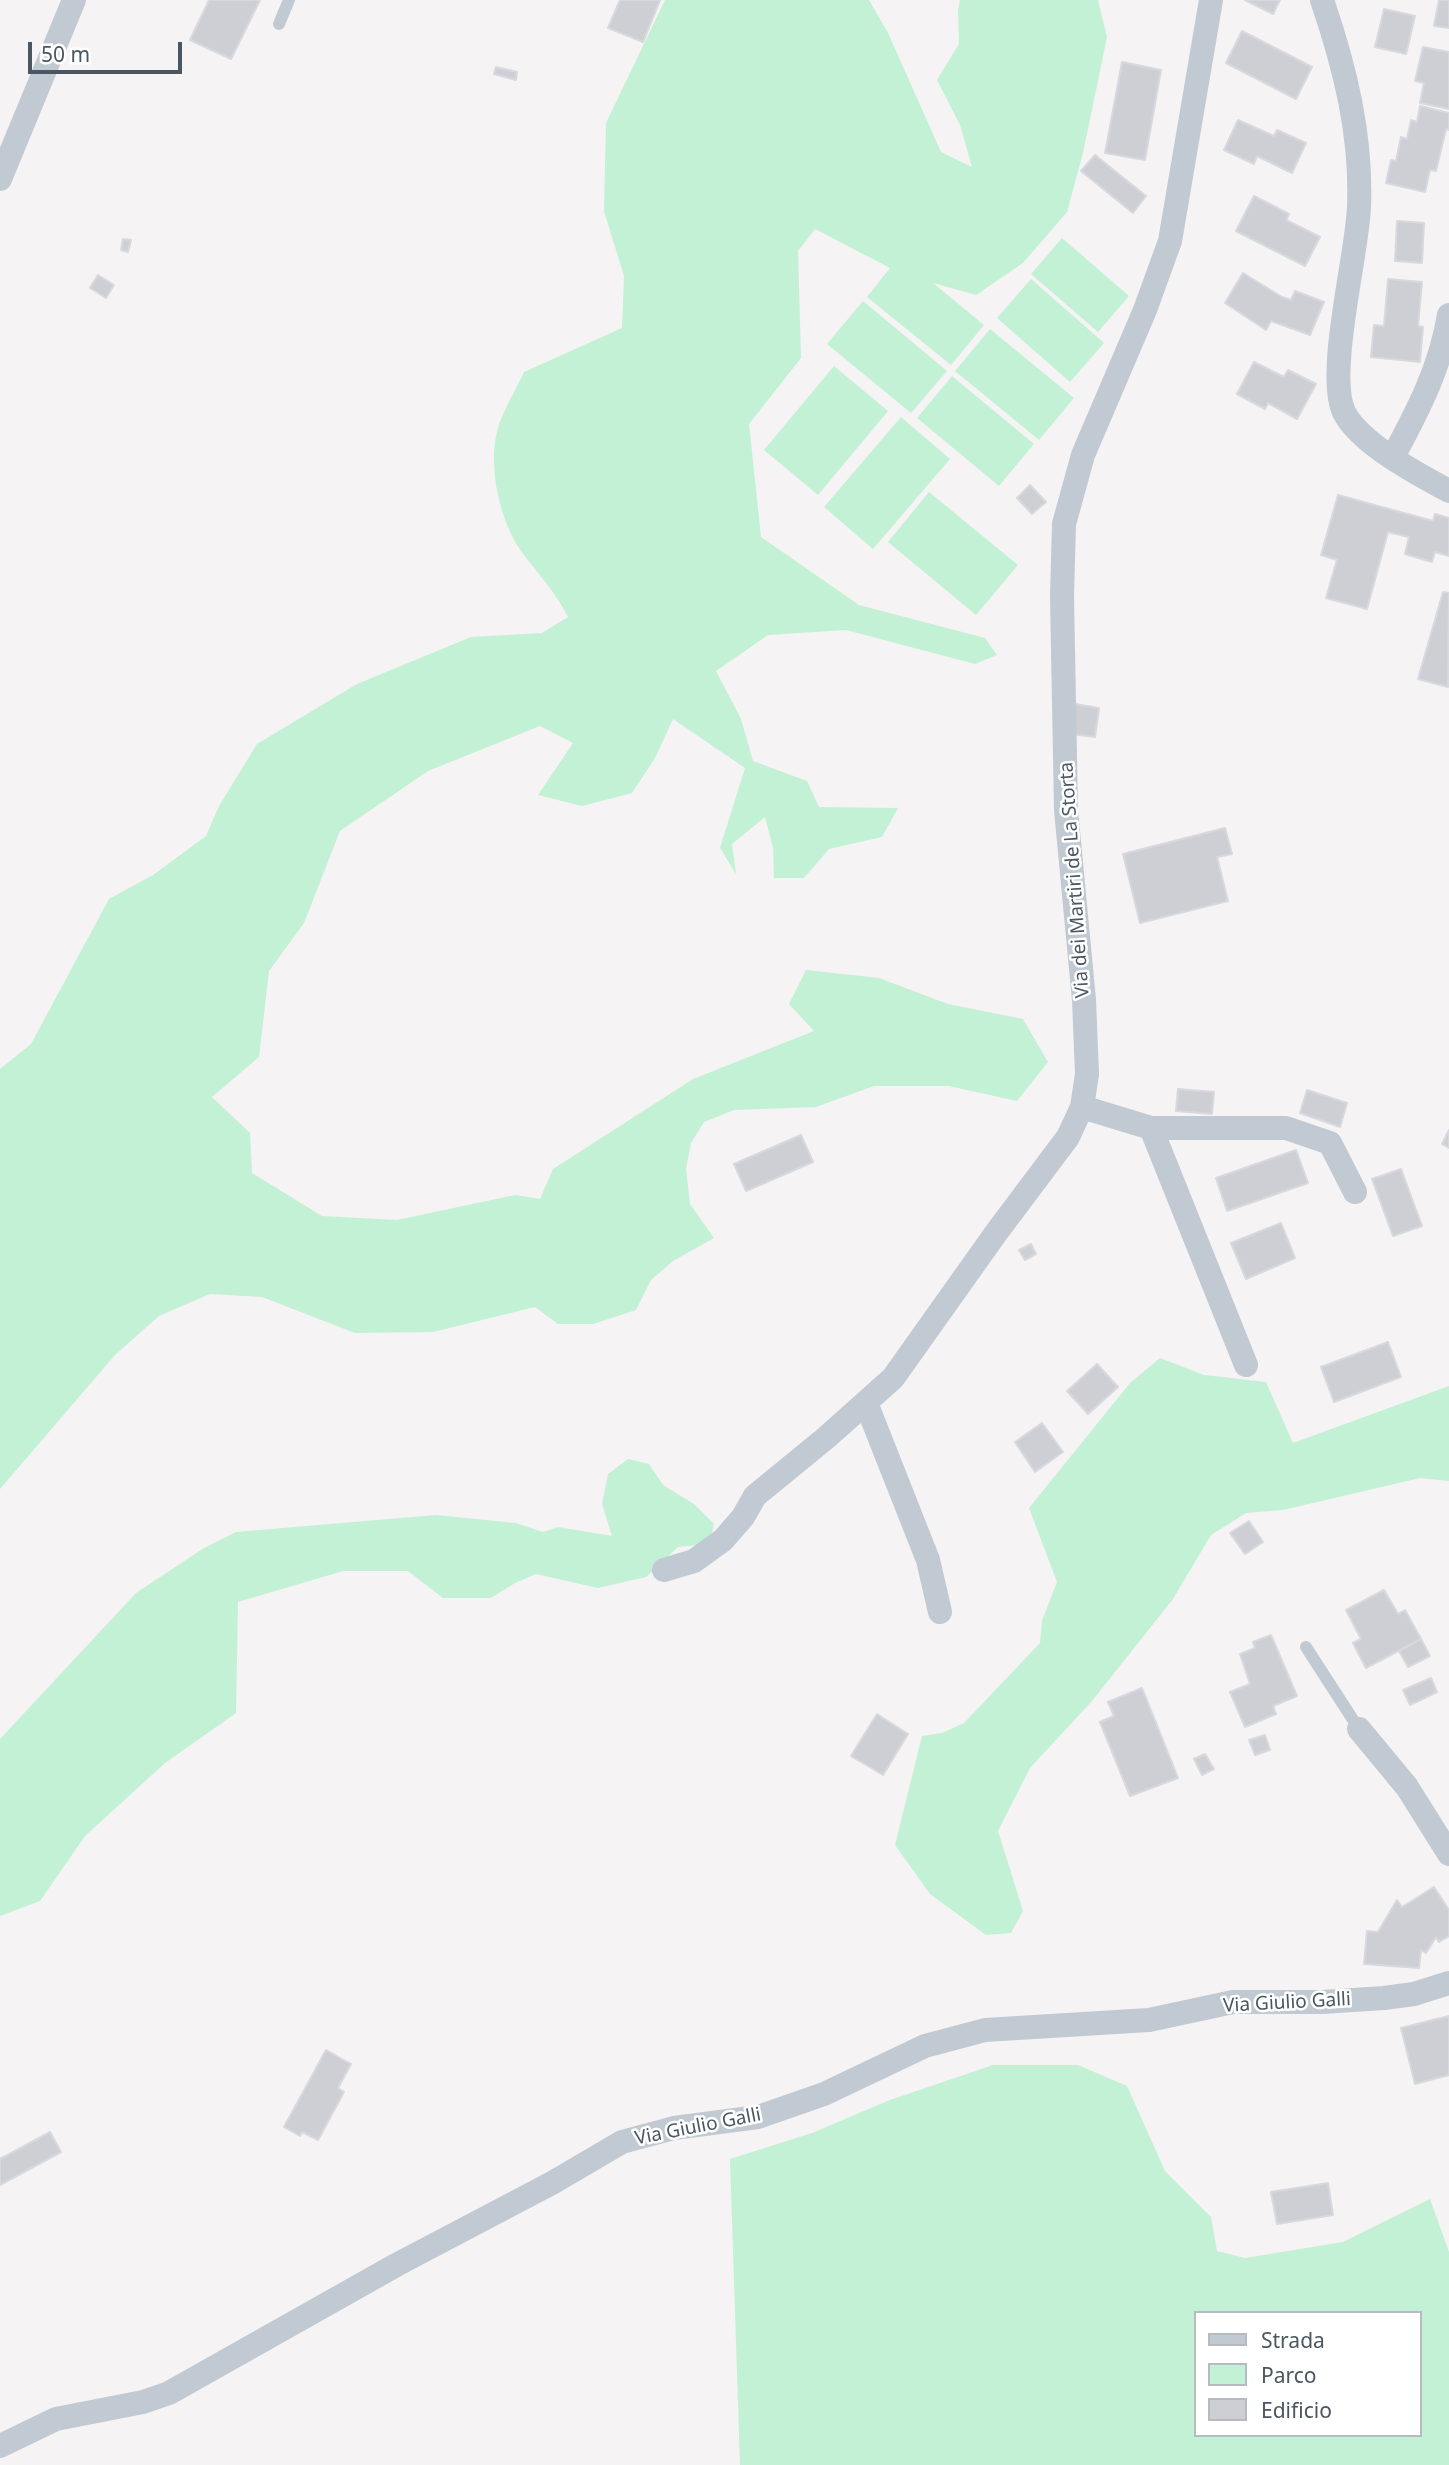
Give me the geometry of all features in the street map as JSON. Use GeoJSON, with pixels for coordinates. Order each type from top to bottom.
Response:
{"type":"FeatureCollection","features":[{"type":"Feature","properties":{"kind":"street"},"geometry":{"type":"LineString","coordinates":[[0,179],[74,0]]}},
{"type":"Feature","properties":{"kind":"street","name":"Via dei Martiri de La Storta"},"geometry":{"type":"LineString","coordinates":[[664,1570],[694,1562],[723,1540],[743,1517],[755,1496],[893,1378],[1068,1137],[1082,1107],[1087,1074],[1084,1000],[1066,810],[1062,596],[1064,524],[1083,455],[1145,310],[1170,241],[1211,0]]}},
{"type":"Feature","properties":{"kind":"street"},"geometry":{"type":"LineString","coordinates":[[1322,0],[1347,80],[1359,176],[1357,238],[1341,349],[1339,394],[1344,412],[1354,426],[1393,457],[1449,491]]}},
{"type":"Feature","properties":{"kind":"street"},"geometry":{"type":"LineString","coordinates":[[1393,457],[1424,400],[1442,347],[1449,315]]}},
{"type":"Feature","properties":{"kind":"street"},"geometry":{"type":"LineString","coordinates":[[1082,1107],[1151,1128],[1286,1128],[1330,1143],[1355,1192]]}},
{"type":"Feature","properties":{"kind":"street"},"geometry":{"type":"LineString","coordinates":[[1151,1128],[1246,1365]]}},
{"type":"Feature","properties":{"kind":"street"},"geometry":{"type":"LineString","coordinates":[[866,1403],[928,1560],[940,1612]]}},
{"type":"Feature","properties":{"kind":"street"},"geometry":{"type":"LineString","coordinates":[[1359,1729],[1407,1787],[1449,1854]]}},
{"type":"Feature","properties":{"kind":"street","name":"Via Giulio Galli"},"geometry":{"type":"LineString","coordinates":[[0,2446],[56,2420],[143,2402],[169,2393],[622,2142],[674,2129],[758,2117],[824,2094],[925,2046],[985,2030],[1149,2021],[1233,2002],[1322,2002],[1384,1998],[1414,1994],[1449,1983]]}},
{"type":"Feature","properties":{"kind":"lane"},"geometry":{"type":"LineString","coordinates":[[279,24],[289,0]]}},
{"type":"Feature","properties":{"kind":"lane"},"geometry":{"type":"LineString","coordinates":[[1306,1647],[1359,1729]]}},
{"type":"Feature","properties":{"kind":"green space"},"geometry":{"type":"Polygon","coordinates":[[[665,0],[869,0],[888,33],[941,152],[972,167],[960,125],[937,80],[959,44],[960,0],[1098,0],[1107,37],[1083,153],[1067,212],[1023,263],[976,295],[933,283],[984,325],[951,365],[867,297],[890,268],[815,229],[798,251],[801,358],[749,424],[761,537],[859,605],[985,638],[997,655],[975,664],[846,630],[768,635],[716,671],[741,719],[753,761],[807,781],[819,807],[898,808],[882,837],[829,849],[804,878],[774,878],[773,848],[765,817],[732,844],[736,874],[720,848],[745,768],[673,719],[655,758],[632,793],[582,806],[538,795],[573,743],[540,726],[428,771],[340,831],[304,923],[269,971],[259,1057],[212,1097],[250,1133],[252,1173],[322,1216],[397,1220],[515,1195],[540,1199],[553,1169],[693,1079],[814,1031],[789,1004],[806,970],[879,978],[948,1004],[1023,1019],[1048,1062],[1017,1101],[949,1086],[874,1086],[816,1107],[734,1110],[704,1122],[691,1143],[686,1169],[690,1204],[714,1238],[673,1261],[651,1280],[636,1310],[593,1324],[558,1324],[535,1307],[433,1332],[355,1333],[262,1297],[210,1294],[159,1316],[115,1355],[0,1489],[0,1069],[31,1044],[109,899],[153,875],[206,836],[219,806],[257,744],[357,684],[471,637],[542,633],[568,617],[521,551],[507,525],[495,478],[497,432],[524,372],[622,328],[624,276],[604,211],[606,123],[665,0]]]}},
{"type":"Feature","properties":{"kind":"green space"},"geometry":{"type":"Polygon","coordinates":[[[1062,238],[1129,296],[1098,332],[1031,274],[1062,238]]]}},
{"type":"Feature","properties":{"kind":"green space"},"geometry":{"type":"Polygon","coordinates":[[[1031,279],[1104,343],[1070,382],[997,318],[1031,279]]]}},
{"type":"Feature","properties":{"kind":"green space"},"geometry":{"type":"Polygon","coordinates":[[[863,301],[947,371],[911,413],[827,344],[863,301]]]}},
{"type":"Feature","properties":{"kind":"green space"},"geometry":{"type":"Polygon","coordinates":[[[990,329],[1074,398],[1039,440],[955,371],[990,329]]]}},
{"type":"Feature","properties":{"kind":"green space"},"geometry":{"type":"Polygon","coordinates":[[[834,366],[888,411],[818,495],[764,450],[834,366]]]}},
{"type":"Feature","properties":{"kind":"green space"},"geometry":{"type":"Polygon","coordinates":[[[952,376],[1034,444],[999,486],[917,418],[952,376]]]}},
{"type":"Feature","properties":{"kind":"green space"},"geometry":{"type":"Polygon","coordinates":[[[901,417],[950,459],[873,549],[824,507],[901,417]]]}},
{"type":"Feature","properties":{"kind":"green space"},"geometry":{"type":"Polygon","coordinates":[[[929,492],[1018,565],[976,615],[888,542],[929,492]]]}},
{"type":"Feature","properties":{"kind":"green space"},"geometry":{"type":"Polygon","coordinates":[[[1160,1358],[1204,1375],[1266,1382],[1293,1443],[1449,1386],[1449,1481],[1420,1478],[1283,1510],[1246,1513],[1211,1535],[1173,1599],[1092,1701],[1030,1768],[998,1831],[1023,1911],[1011,1933],[986,1935],[930,1894],[895,1845],[922,1736],[942,1733],[964,1723],[1040,1643],[1042,1621],[1057,1582],[1029,1508],[1130,1383],[1160,1358]]]}},
{"type":"Feature","properties":{"kind":"green space"},"geometry":{"type":"Polygon","coordinates":[[[628,1459],[649,1464],[663,1485],[694,1504],[714,1524],[709,1544],[678,1547],[646,1577],[598,1588],[536,1574],[491,1598],[443,1598],[408,1571],[343,1571],[238,1602],[236,1713],[165,1763],[85,1836],[40,1901],[0,1916],[0,1739],[136,1593],[204,1548],[236,1532],[436,1515],[516,1523],[543,1532],[558,1527],[612,1536],[602,1504],[608,1474],[628,1459]]]}},
{"type":"Feature","properties":{"kind":"green space"},"geometry":{"type":"Polygon","coordinates":[[[993,2065],[1078,2065],[1127,2086],[1165,2171],[1211,2217],[1217,2251],[1245,2258],[1343,2242],[1430,2199],[1449,2252],[1449,2465],[740,2465],[730,2159],[812,2133],[890,2100],[993,2065]]]}},
{"type":"Feature","properties":{"kind":"building"},"geometry":{"type":"Polygon","coordinates":[[[209,0],[260,0],[231,59],[190,40],[209,0]]]}},
{"type":"Feature","properties":{"kind":"building"},"geometry":{"type":"Polygon","coordinates":[[[620,0],[660,0],[643,42],[608,28],[620,0]]]}},
{"type":"Feature","properties":{"kind":"building"},"geometry":{"type":"Polygon","coordinates":[[[1245,0],[1280,0],[1273,14],[1245,0]]]}},
{"type":"Feature","properties":{"kind":"building"},"geometry":{"type":"Polygon","coordinates":[[[1439,0],[1449,0],[1449,28],[1434,26],[1439,0]]]}},
{"type":"Feature","properties":{"kind":"building"},"geometry":{"type":"Polygon","coordinates":[[[1384,9],[1415,16],[1406,54],[1375,47],[1384,9]]]}},
{"type":"Feature","properties":{"kind":"building"},"geometry":{"type":"Polygon","coordinates":[[[1242,31],[1312,67],[1296,99],[1226,63],[1242,31]]]}},
{"type":"Feature","properties":{"kind":"building"},"geometry":{"type":"Polygon","coordinates":[[[1423,47],[1449,52],[1449,109],[1420,103],[1424,83],[1415,81],[1423,47]]]}},
{"type":"Feature","properties":{"kind":"building"},"geometry":{"type":"Polygon","coordinates":[[[1122,62],[1161,70],[1145,160],[1105,153],[1122,62]]]}},
{"type":"Feature","properties":{"kind":"building"},"geometry":{"type":"Polygon","coordinates":[[[496,67],[517,72],[516,80],[494,74],[496,67]]]}},
{"type":"Feature","properties":{"kind":"building"},"geometry":{"type":"Polygon","coordinates":[[[1420,106],[1449,113],[1449,130],[1446,129],[1436,171],[1430,170],[1425,192],[1386,183],[1391,160],[1396,161],[1401,137],[1407,139],[1411,120],[1417,122],[1420,106]]]}},
{"type":"Feature","properties":{"kind":"building"},"geometry":{"type":"Polygon","coordinates":[[[1238,120],[1274,136],[1277,130],[1306,143],[1292,173],[1257,156],[1254,164],[1224,150],[1238,120]]]}},
{"type":"Feature","properties":{"kind":"building"},"geometry":{"type":"Polygon","coordinates":[[[1095,155],[1146,196],[1133,213],[1081,171],[1095,155]]]}},
{"type":"Feature","properties":{"kind":"building"},"geometry":{"type":"Polygon","coordinates":[[[1254,196],[1289,214],[1286,220],[1320,237],[1305,266],[1236,231],[1254,196]]]}},
{"type":"Feature","properties":{"kind":"building"},"geometry":{"type":"Polygon","coordinates":[[[1397,221],[1424,223],[1422,263],[1395,261],[1397,221]]]}},
{"type":"Feature","properties":{"kind":"building"},"geometry":{"type":"Polygon","coordinates":[[[123,239],[131,240],[128,252],[121,250],[123,239]]]}},
{"type":"Feature","properties":{"kind":"building"},"geometry":{"type":"Polygon","coordinates":[[[1243,273],[1282,297],[1291,300],[1295,291],[1324,302],[1310,335],[1271,321],[1266,330],[1225,303],[1243,273]]]}},
{"type":"Feature","properties":{"kind":"building"},"geometry":{"type":"Polygon","coordinates":[[[98,275],[114,285],[106,298],[90,288],[98,275]]]}},
{"type":"Feature","properties":{"kind":"building"},"geometry":{"type":"Polygon","coordinates":[[[1388,279],[1422,282],[1418,326],[1423,327],[1420,362],[1371,357],[1374,325],[1384,326],[1388,279]]]}},
{"type":"Feature","properties":{"kind":"building"},"geometry":{"type":"Polygon","coordinates":[[[1254,362],[1284,377],[1288,370],[1316,384],[1297,419],[1268,403],[1265,409],[1237,394],[1254,362]]]}},
{"type":"Feature","properties":{"kind":"building"},"geometry":{"type":"Polygon","coordinates":[[[1030,485],[1046,502],[1032,514],[1017,498],[1030,485]]]}},
{"type":"Feature","properties":{"kind":"building"},"geometry":{"type":"Polygon","coordinates":[[[1338,495],[1433,521],[1435,514],[1449,518],[1449,556],[1435,552],[1432,562],[1405,554],[1409,537],[1388,532],[1367,609],[1326,598],[1337,560],[1321,555],[1338,495]]]}},
{"type":"Feature","properties":{"kind":"building"},"geometry":{"type":"Polygon","coordinates":[[[1443,592],[1449,593],[1448,687],[1418,679],[1443,592]]]}},
{"type":"Feature","properties":{"kind":"building"},"geometry":{"type":"Polygon","coordinates":[[[1075,704],[1099,708],[1095,737],[1071,734],[1075,704]]]}},
{"type":"Feature","properties":{"kind":"building"},"geometry":{"type":"Polygon","coordinates":[[[1225,828],[1232,854],[1217,857],[1228,901],[1140,923],[1123,854],[1225,828]]]}},
{"type":"Feature","properties":{"kind":"building"},"geometry":{"type":"Polygon","coordinates":[[[1178,1089],[1214,1092],[1212,1114],[1176,1111],[1178,1089]]]}},
{"type":"Feature","properties":{"kind":"building"},"geometry":{"type":"Polygon","coordinates":[[[1307,1090],[1347,1103],[1340,1127],[1300,1113],[1307,1090]]]}},
{"type":"Feature","properties":{"kind":"building"},"geometry":{"type":"Polygon","coordinates":[[[1449,1130],[1449,1148],[1442,1144],[1449,1130]]]}},
{"type":"Feature","properties":{"kind":"building"},"geometry":{"type":"Polygon","coordinates":[[[801,1135],[813,1162],[746,1191],[734,1164],[801,1135]]]}},
{"type":"Feature","properties":{"kind":"building"},"geometry":{"type":"Polygon","coordinates":[[[1296,1150],[1308,1183],[1227,1211],[1216,1178],[1296,1150]]]}},
{"type":"Feature","properties":{"kind":"building"},"geometry":{"type":"Polygon","coordinates":[[[1401,1169],[1422,1226],[1393,1236],[1372,1179],[1401,1169]]]}},
{"type":"Feature","properties":{"kind":"building"},"geometry":{"type":"Polygon","coordinates":[[[1281,1223],[1295,1258],[1246,1279],[1231,1243],[1281,1223]]]}},
{"type":"Feature","properties":{"kind":"building"},"geometry":{"type":"Polygon","coordinates":[[[1031,1244],[1036,1254],[1025,1260],[1019,1250],[1031,1244]]]}},
{"type":"Feature","properties":{"kind":"building"},"geometry":{"type":"Polygon","coordinates":[[[1388,1342],[1401,1377],[1334,1402],[1321,1367],[1388,1342]]]}},
{"type":"Feature","properties":{"kind":"building"},"geometry":{"type":"Polygon","coordinates":[[[1097,1364],[1118,1387],[1088,1414],[1067,1391],[1097,1364]]]}},
{"type":"Feature","properties":{"kind":"building"},"geometry":{"type":"Polygon","coordinates":[[[1042,1423],[1063,1452],[1035,1472],[1015,1442],[1042,1423]]]}},
{"type":"Feature","properties":{"kind":"building"},"geometry":{"type":"Polygon","coordinates":[[[1249,1521],[1263,1542],[1245,1554],[1230,1533],[1249,1521]]]}},
{"type":"Feature","properties":{"kind":"building"},"geometry":{"type":"Polygon","coordinates":[[[1384,1590],[1398,1614],[1405,1610],[1421,1639],[1366,1668],[1353,1643],[1361,1639],[1346,1610],[1384,1590]]]}},
{"type":"Feature","properties":{"kind":"building"},"geometry":{"type":"Polygon","coordinates":[[[1271,1635],[1297,1696],[1273,1706],[1276,1714],[1245,1727],[1230,1692],[1250,1684],[1240,1654],[1255,1648],[1253,1642],[1271,1635]]]}},
{"type":"Feature","properties":{"kind":"building"},"geometry":{"type":"Polygon","coordinates":[[[1421,1639],[1430,1656],[1408,1667],[1399,1651],[1421,1639]]]}},
{"type":"Feature","properties":{"kind":"building"},"geometry":{"type":"Polygon","coordinates":[[[1431,1678],[1437,1692],[1410,1705],[1403,1690],[1431,1678]]]}},
{"type":"Feature","properties":{"kind":"building"},"geometry":{"type":"Polygon","coordinates":[[[1142,1688],[1178,1778],[1130,1796],[1100,1722],[1114,1716],[1108,1702],[1142,1688]]]}},
{"type":"Feature","properties":{"kind":"building"},"geometry":{"type":"Polygon","coordinates":[[[877,1714],[908,1734],[883,1775],[851,1756],[877,1714]]]}},
{"type":"Feature","properties":{"kind":"building"},"geometry":{"type":"Polygon","coordinates":[[[1265,1735],[1270,1750],[1255,1755],[1249,1740],[1265,1735]]]}},
{"type":"Feature","properties":{"kind":"building"},"geometry":{"type":"Polygon","coordinates":[[[1205,1754],[1214,1769],[1202,1775],[1194,1759],[1205,1754]]]}},
{"type":"Feature","properties":{"kind":"building"},"geometry":{"type":"Polygon","coordinates":[[[1434,1887],[1449,1910],[1449,1936],[1439,1942],[1436,1937],[1426,1953],[1421,1950],[1419,1968],[1364,1964],[1367,1931],[1378,1932],[1397,1900],[1402,1907],[1434,1887]]]}},
{"type":"Feature","properties":{"kind":"building"},"geometry":{"type":"Polygon","coordinates":[[[1449,2016],[1449,2075],[1415,2084],[1401,2028],[1449,2016]]]}},
{"type":"Feature","properties":{"kind":"building"},"geometry":{"type":"Polygon","coordinates":[[[326,2050],[351,2064],[338,2088],[344,2092],[318,2140],[302,2132],[300,2136],[284,2127],[326,2050]]]}},
{"type":"Feature","properties":{"kind":"building"},"geometry":{"type":"Polygon","coordinates":[[[50,2132],[61,2152],[0,2185],[0,2159],[50,2132]]]}},
{"type":"Feature","properties":{"kind":"building"},"geometry":{"type":"Polygon","coordinates":[[[1328,2183],[1333,2215],[1277,2224],[1271,2192],[1328,2183]]]}}]}
